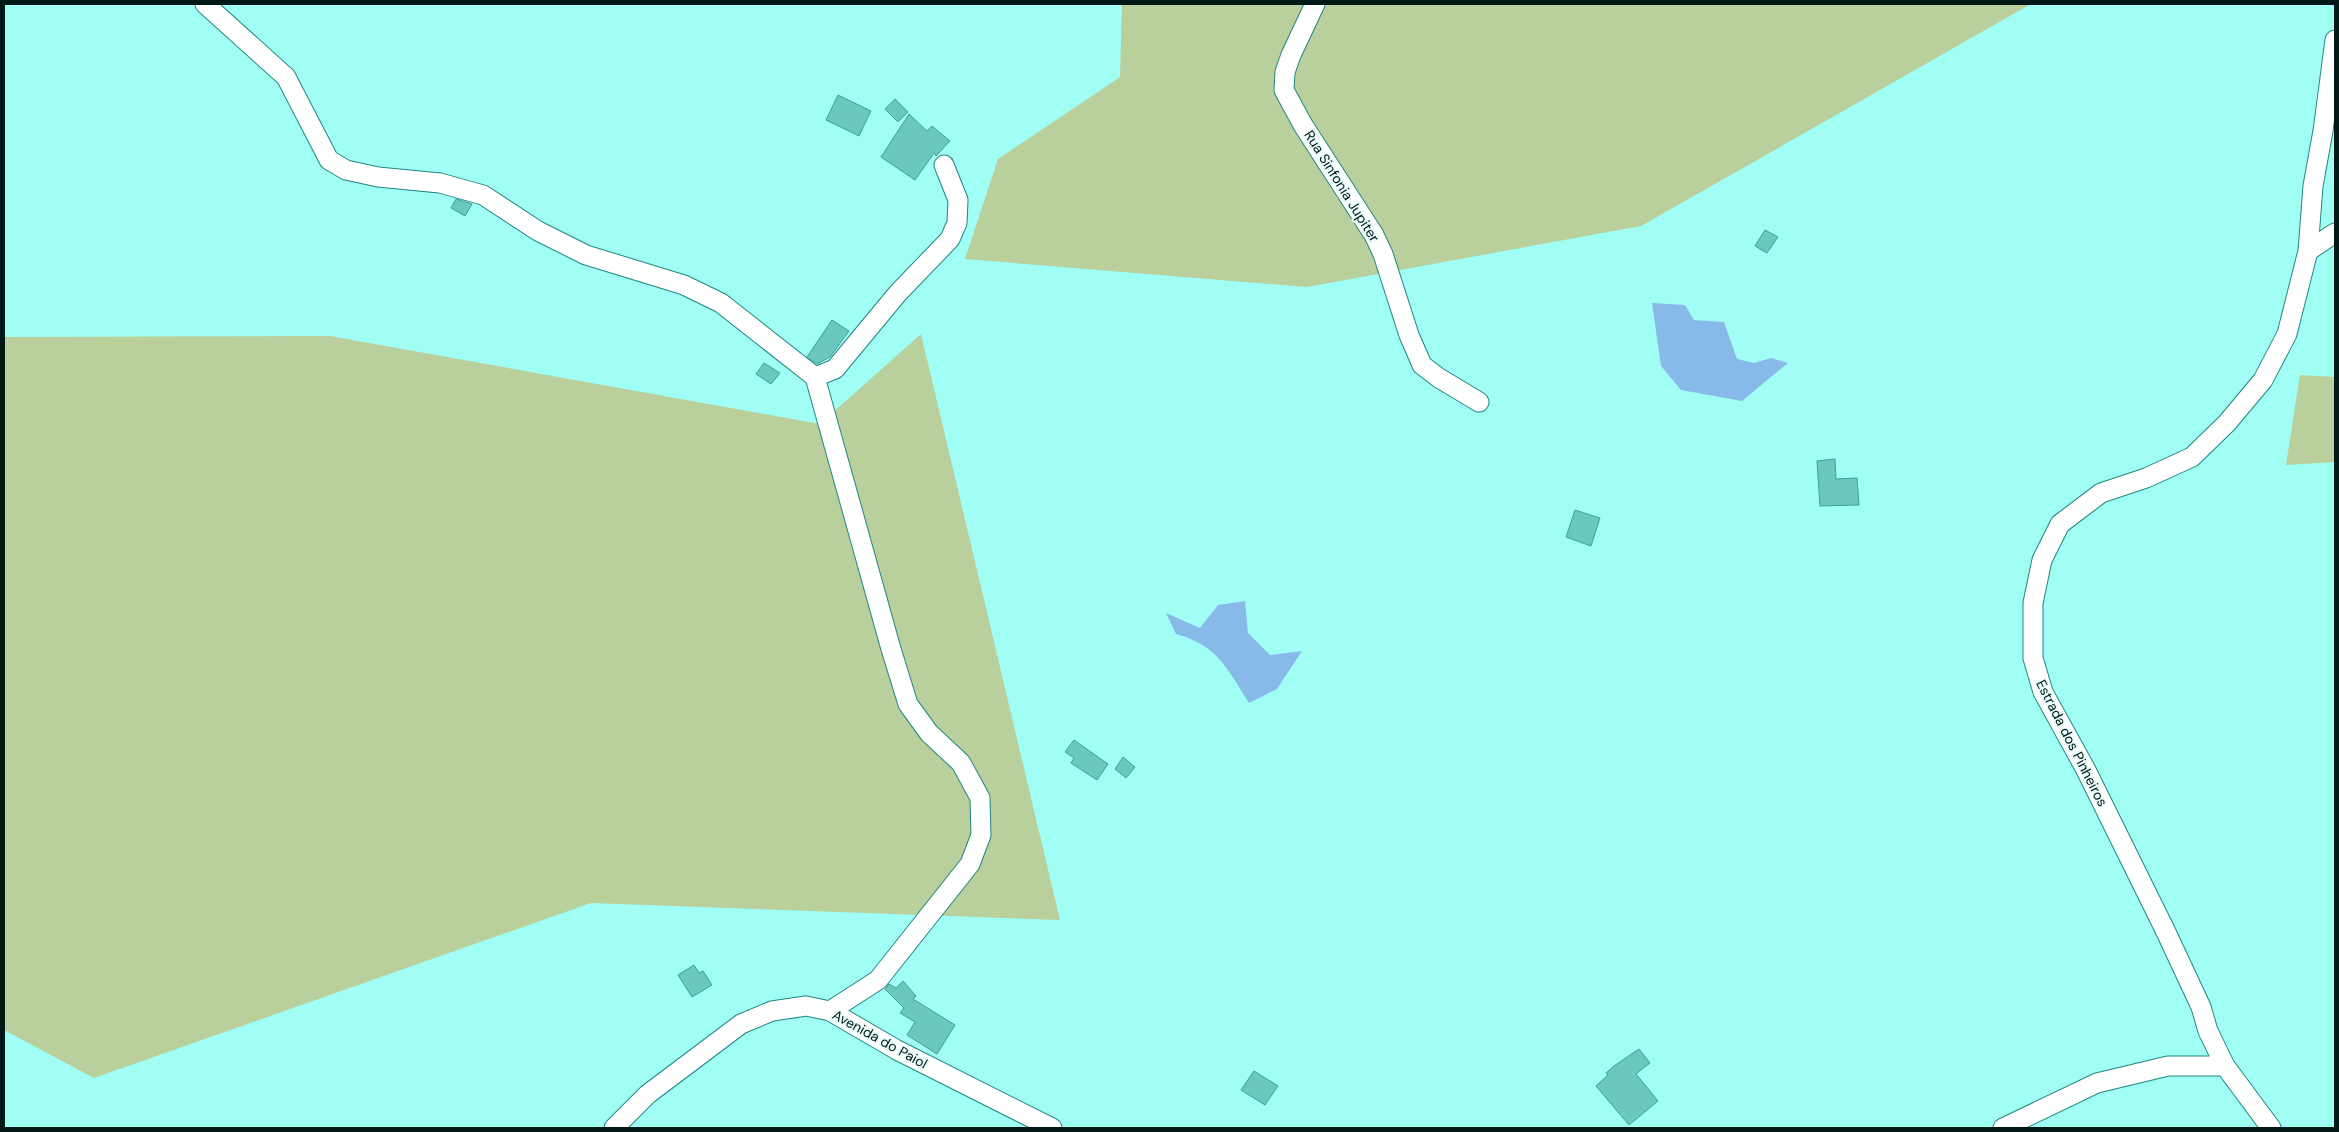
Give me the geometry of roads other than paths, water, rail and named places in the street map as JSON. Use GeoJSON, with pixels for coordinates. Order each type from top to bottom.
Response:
{"type":"FeatureCollection","features":[{"type":"Feature","properties":{"kind":"street"},"geometry":{"type":"LineString","coordinates":[[206,4],[286,77],[329,160],[346,170],[378,177],[440,183],[483,195],[538,231],[586,255],[684,286],[722,303],[815,377],[908,704],[930,734],[961,764],[980,798],[981,835],[970,864],[878,980],[830,1011]]}},
{"type":"Feature","properties":{"kind":"street","name":"Rua Sinfonia Jupiter"},"geometry":{"type":"LineString","coordinates":[[1315,4],[1291,55],[1285,72],[1284,90],[1303,125],[1374,235],[1392,278],[1409,335],[1422,364],[1439,378],[1479,402]]}},
{"type":"Feature","properties":{"kind":"street","name":"Estrada dos Pinheiros"},"geometry":{"type":"LineString","coordinates":[[2225,1066],[2208,1031],[2201,1007],[2166,932],[2086,770],[2043,692],[2033,658],[2033,603],[2042,560],[2060,524],[2101,493],[2146,478],[2192,456],[2227,423],[2263,380],[2287,334],[2308,251],[2313,186],[2332,86],[2335,40]]}},
{"type":"Feature","properties":{"kind":"street"},"geometry":{"type":"LineString","coordinates":[[815,377],[835,369],[898,293],[950,239],[957,223],[958,200],[944,165]]}},
{"type":"Feature","properties":{"kind":"street"},"geometry":{"type":"LineString","coordinates":[[2308,251],[2335,233]]}},
{"type":"Feature","properties":{"kind":"street","name":"Avenida do Paiol"},"geometry":{"type":"LineString","coordinates":[[614,1128],[648,1094],[741,1024],[772,1011],[806,1006],[830,1011],[897,1050],[1052,1128]]}},
{"type":"Feature","properties":{"kind":"street"},"geometry":{"type":"LineString","coordinates":[[2003,1128],[2097,1083],[2168,1066],[2225,1066],[2271,1128]]}},
{"type":"Feature","properties":{"kind":"water"},"geometry":{"type":"Polygon","coordinates":[[[1652,303],[1685,305],[1694,320],[1724,322],[1737,359],[1754,363],[1771,358],[1788,363],[1742,401],[1681,390],[1661,366],[1652,303]]]}},
{"type":"Feature","properties":{"kind":"water"},"geometry":{"type":"Polygon","coordinates":[[[1245,601],[1248,633],[1270,655],[1302,651],[1277,689],[1249,703],[1220,660],[1202,644],[1176,634],[1166,613],[1200,628],[1218,605],[1245,601]]]}}]}
